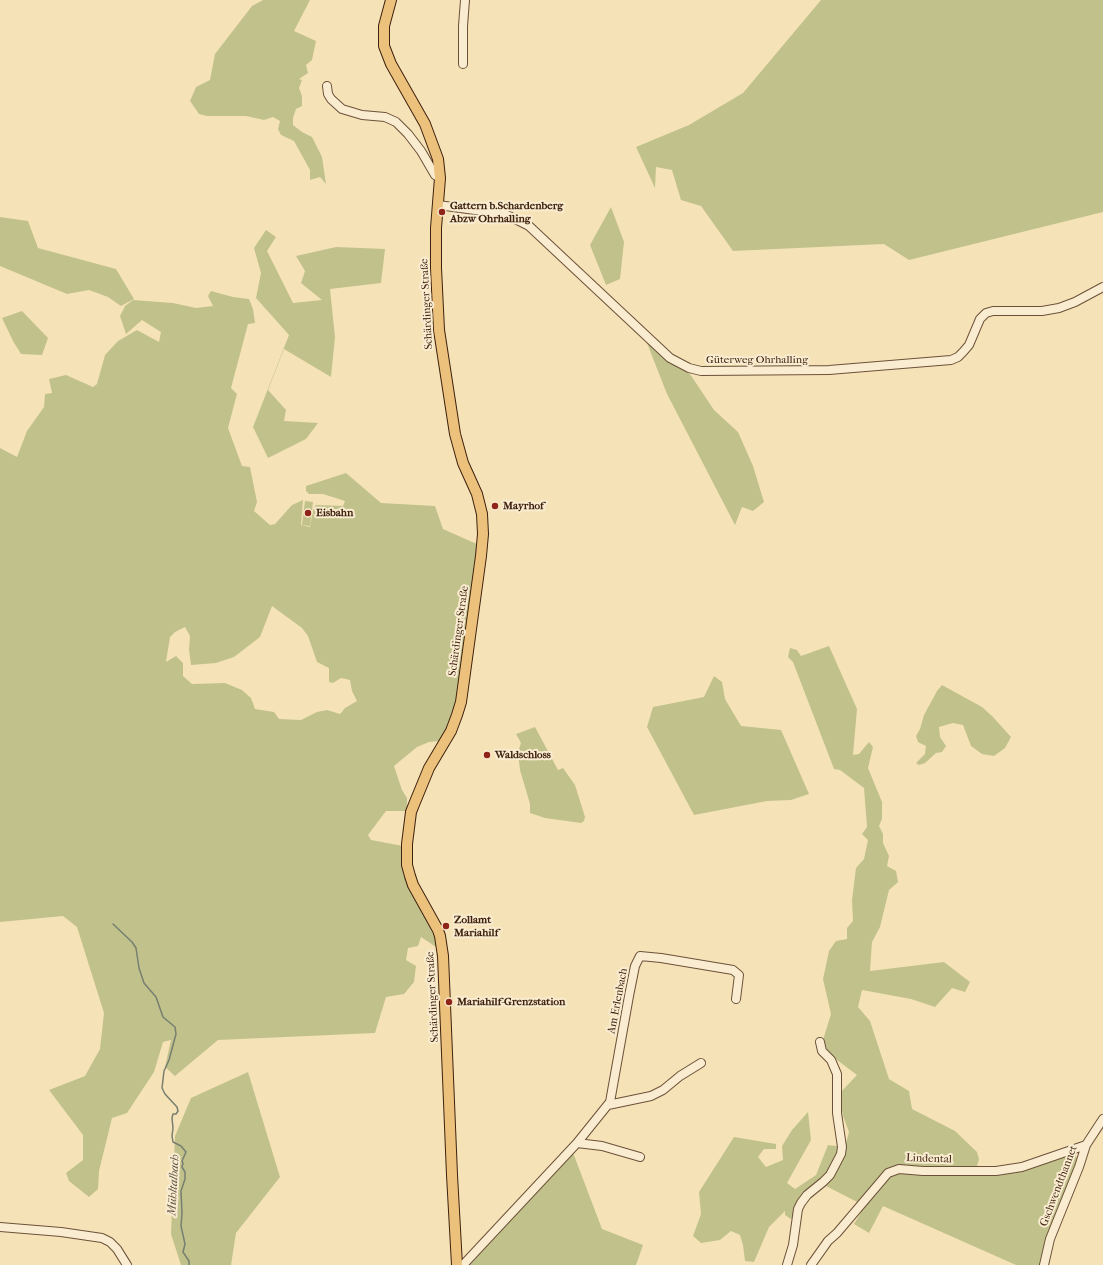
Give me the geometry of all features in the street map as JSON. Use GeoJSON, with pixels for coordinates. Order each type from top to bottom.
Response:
{"type":"FeatureCollection","features":[{"type":"Feature","properties":{"kind":"main road","name":"Schärdinger Straße"},"geometry":{"type":"LineString","coordinates":[[391,0],[384,26],[384,46],[391,64],[425,124],[438,160],[440,178],[436,228],[437,306],[442,355],[455,434],[463,463],[479,500],[482,514],[483,534],[461,702],[458,715],[451,731],[429,768],[411,812],[407,844],[410,876],[413,885],[438,930],[443,956],[457,1265]]}},
{"type":"Feature","properties":{"kind":"street"},"geometry":{"type":"LineString","coordinates":[[463,64],[465,0]]}},
{"type":"Feature","properties":{"kind":"street"},"geometry":{"type":"LineString","coordinates":[[327,86],[328,94],[331,99],[342,109],[362,115],[384,117],[396,122],[408,134],[421,151],[435,175],[440,178]]}},
{"type":"Feature","properties":{"kind":"street","name":"Güterweg Ohrhalling"},"geometry":{"type":"LineString","coordinates":[[438,205],[505,214],[529,226],[670,358],[688,368],[700,371],[829,370],[950,360],[958,357],[969,345],[980,319],[986,313],[993,311],[1042,311],[1059,308],[1075,302],[1103,287]]}},
{"type":"Feature","properties":{"kind":"street","name":"Am Erlenbach"},"geometry":{"type":"LineString","coordinates":[[577,1143],[610,1102],[635,966],[640,956],[733,970],[739,975],[736,999]]}},
{"type":"Feature","properties":{"kind":"street"},"geometry":{"type":"LineString","coordinates":[[787,1265],[793,1245],[798,1209],[807,1195],[824,1182],[830,1175],[841,1154],[842,1147],[837,1113],[837,1074],[830,1060],[822,1051],[820,1042]]}},
{"type":"Feature","properties":{"kind":"street"},"geometry":{"type":"LineString","coordinates":[[608,1105],[651,1096],[663,1090],[701,1062]]}},
{"type":"Feature","properties":{"kind":"street","name":"Gschwendthannet"},"geometry":{"type":"LineString","coordinates":[[1044,1265],[1050,1239],[1086,1145],[1103,1119]]}},
{"type":"Feature","properties":{"kind":"street"},"geometry":{"type":"LineString","coordinates":[[463,1265],[577,1143],[602,1146],[640,1157]]}},
{"type":"Feature","properties":{"kind":"street","name":"Lindental"},"geometry":{"type":"LineString","coordinates":[[811,1265],[828,1241],[888,1173],[899,1169],[923,1171],[996,1171],[1022,1167],[1086,1145]]}},
{"type":"Feature","properties":{"kind":"street"},"geometry":{"type":"LineString","coordinates":[[1072,1150],[1082,1158]]}},
{"type":"Feature","properties":{"kind":"street"},"geometry":{"type":"LineString","coordinates":[[0,1227],[61,1232],[102,1238],[110,1242],[117,1249],[127,1265]]}},
{"type":"Feature","properties":{"kind":"green space"},"geometry":{"type":"Polygon","coordinates":[[[263,0],[310,0],[294,31],[316,41],[312,60],[306,65],[308,73],[299,79],[302,80],[299,88],[302,96],[302,106],[296,109],[293,118],[293,125],[312,137],[322,157],[326,184],[320,177],[310,180],[310,170],[294,141],[281,135],[278,129],[280,121],[273,117],[264,120],[246,116],[207,116],[199,114],[190,101],[196,87],[210,80],[215,54],[252,6],[263,0]]]}},
{"type":"Feature","properties":{"kind":"green space"},"geometry":{"type":"Polygon","coordinates":[[[821,0],[1103,0],[1103,212],[909,260],[884,244],[733,251],[701,206],[681,200],[672,170],[656,167],[655,188],[636,147],[689,125],[743,93],[821,0]]]}},
{"type":"Feature","properties":{"kind":"green space"},"geometry":{"type":"Polygon","coordinates":[[[611,207],[624,242],[620,279],[606,285],[590,245],[611,207]]]}},
{"type":"Feature","properties":{"kind":"green space"},"geometry":{"type":"Polygon","coordinates":[[[0,217],[28,221],[38,248],[116,269],[134,299],[121,306],[108,297],[89,290],[67,294],[0,266],[0,217]]]}},
{"type":"Feature","properties":{"kind":"green space"},"geometry":{"type":"Polygon","coordinates":[[[266,230],[276,237],[267,251],[293,303],[322,300],[301,283],[305,271],[296,256],[336,247],[385,249],[381,283],[330,289],[335,337],[331,377],[284,349],[268,390],[286,410],[284,421],[318,423],[306,439],[268,458],[253,427],[289,335],[256,298],[261,273],[254,248],[266,230]]]}},
{"type":"Feature","properties":{"kind":"green space"},"geometry":{"type":"Polygon","coordinates":[[[211,291],[233,297],[249,299],[253,309],[255,323],[248,324],[231,388],[237,394],[228,428],[242,466],[250,467],[257,502],[254,511],[270,525],[275,524],[292,505],[303,500],[301,525],[310,527],[313,510],[316,505],[343,506],[345,501],[323,494],[309,494],[306,491],[306,486],[346,473],[381,503],[435,506],[443,529],[479,545],[454,718],[439,741],[429,742],[417,747],[394,766],[402,790],[407,798],[407,811],[386,811],[368,835],[371,840],[403,846],[403,873],[422,907],[439,949],[421,937],[418,946],[408,948],[406,960],[416,966],[414,982],[404,994],[386,997],[375,1033],[218,1040],[175,1076],[165,1067],[171,1040],[163,1042],[154,1072],[127,1113],[112,1118],[99,1171],[98,1189],[89,1197],[69,1181],[66,1173],[83,1160],[83,1135],[49,1090],[85,1076],[100,1049],[104,1013],[77,927],[63,916],[0,922],[0,448],[17,457],[27,431],[44,407],[45,394],[52,393],[49,379],[66,375],[93,387],[97,384],[105,355],[118,341],[137,330],[159,342],[161,332],[142,320],[126,334],[120,316],[125,306],[133,300],[173,303],[196,308],[213,306],[208,296],[211,291]],[[272,606],[260,637],[234,657],[216,663],[191,665],[189,650],[190,636],[185,627],[175,632],[170,637],[166,662],[176,656],[183,663],[183,676],[192,684],[225,683],[242,690],[251,698],[255,709],[274,712],[279,719],[301,720],[317,712],[327,710],[340,714],[345,708],[357,701],[352,691],[350,680],[341,678],[333,683],[329,682],[329,668],[317,662],[308,636],[302,628],[272,606]]]}},
{"type":"Feature","properties":{"kind":"green space"},"geometry":{"type":"Polygon","coordinates":[[[22,311],[48,338],[42,355],[21,354],[2,318],[22,311]]]}},
{"type":"Feature","properties":{"kind":"green space"},"geometry":{"type":"Polygon","coordinates":[[[645,338],[681,362],[714,410],[738,432],[753,466],[764,502],[753,511],[742,507],[735,525],[667,394],[645,338]]]}},
{"type":"Feature","properties":{"kind":"green space","name":"Eisbahn"},"geometry":{"type":"Polygon","coordinates":[[[305,501],[313,502],[310,526],[302,525],[305,501]]]}},
{"type":"Feature","properties":{"kind":"green space"},"geometry":{"type":"Polygon","coordinates":[[[829,646],[857,709],[853,755],[859,754],[869,742],[873,747],[868,768],[882,802],[882,819],[879,826],[883,834],[883,843],[889,856],[887,866],[896,871],[898,882],[889,890],[880,927],[872,942],[870,971],[944,962],[970,982],[965,992],[952,988],[935,1007],[911,999],[862,990],[858,1007],[870,1021],[889,1079],[909,1091],[912,1109],[955,1131],[977,1152],[979,1159],[977,1166],[968,1167],[978,1174],[1070,1154],[1074,1154],[1077,1157],[1078,1161],[1041,1265],[1016,1265],[883,1206],[869,1233],[854,1224],[865,1206],[826,1186],[805,1199],[791,1219],[785,1215],[785,1211],[769,1227],[754,1262],[745,1261],[740,1235],[731,1231],[720,1240],[701,1243],[693,1236],[701,1214],[699,1192],[734,1137],[776,1144],[776,1149],[764,1149],[758,1157],[766,1167],[783,1160],[782,1146],[792,1130],[808,1112],[811,1140],[787,1183],[795,1189],[816,1175],[828,1145],[845,1147],[849,1132],[843,1116],[839,1094],[857,1075],[829,1054],[823,1040],[831,1014],[823,979],[829,951],[836,941],[847,939],[847,928],[853,921],[852,900],[856,868],[864,859],[868,840],[862,834],[867,827],[864,788],[840,770],[834,769],[793,662],[788,657],[790,648],[797,650],[801,656],[829,646]]]}},
{"type":"Feature","properties":{"kind":"green space"},"geometry":{"type":"Polygon","coordinates":[[[714,676],[722,682],[725,699],[741,726],[781,730],[809,794],[791,800],[767,801],[694,815],[647,727],[653,707],[704,697],[714,676]]]}},
{"type":"Feature","properties":{"kind":"green space"},"geometry":{"type":"Polygon","coordinates":[[[942,685],[982,707],[993,717],[1011,737],[1005,748],[994,756],[982,754],[971,746],[963,725],[953,723],[939,727],[940,737],[946,746],[942,752],[936,753],[925,763],[919,765],[916,763],[925,754],[926,746],[918,742],[916,736],[920,729],[924,715],[937,691],[942,685]]]}},
{"type":"Feature","properties":{"kind":"green space"},"geometry":{"type":"Polygon","coordinates":[[[535,727],[558,770],[563,768],[575,785],[585,817],[584,821],[581,823],[545,818],[530,813],[530,804],[520,770],[518,752],[521,743],[516,734],[535,727]]]}},
{"type":"Feature","properties":{"kind":"green space"},"geometry":{"type":"Polygon","coordinates":[[[248,1072],[280,1177],[236,1233],[231,1265],[181,1265],[171,1234],[175,1136],[191,1098],[248,1072]]]}},
{"type":"Feature","properties":{"kind":"green space"},"geometry":{"type":"Polygon","coordinates":[[[572,1150],[602,1229],[643,1245],[636,1265],[468,1265],[572,1150]]]}},
{"type":"Feature","properties":{"kind":"waterway","name":"Mühltalbach"},"geometry":{"type":"LineString","coordinates":[[113,924],[132,942],[136,948],[139,968],[144,983],[156,997],[163,1017],[175,1027],[176,1034],[169,1060],[164,1071],[162,1088],[165,1094],[177,1107],[178,1111],[176,1114],[173,1114],[172,1118],[173,1142],[181,1146],[186,1152],[182,1161],[185,1179],[181,1191],[181,1226],[185,1244],[183,1252],[189,1261],[189,1265]]}},
{"type":"Feature","properties":{"kind":"place","name":"Gattern b.Schardenberg Abzw Ohrhalling"},"geometry":{"type":"Point","coordinates":[442,212]}},
{"type":"Feature","properties":{"kind":"place","name":"Mayrhof"},"geometry":{"type":"Point","coordinates":[495,506]}},
{"type":"Feature","properties":{"kind":"place","name":"Eisbahn"},"geometry":{"type":"Point","coordinates":[308,513]}},
{"type":"Feature","properties":{"kind":"place","name":"Waldschloss"},"geometry":{"type":"Point","coordinates":[487,755]}},
{"type":"Feature","properties":{"kind":"place","name":"Zollamt Mariahilf"},"geometry":{"type":"Point","coordinates":[446,926]}},
{"type":"Feature","properties":{"kind":"place","name":"Mariahilf-Grenzstation"},"geometry":{"type":"Point","coordinates":[449,1002]}}]}
